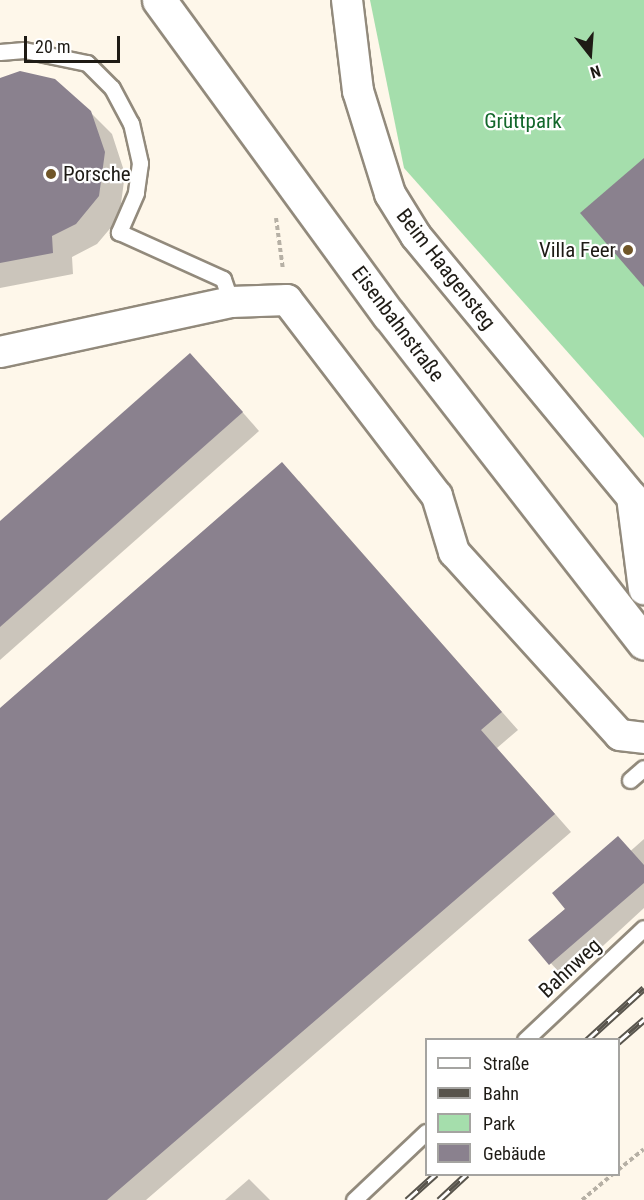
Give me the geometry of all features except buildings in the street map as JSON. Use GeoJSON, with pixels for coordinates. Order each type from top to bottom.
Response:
{"type":"FeatureCollection","features":[{"type":"Feature","properties":{"kind":"street","name":"Eisenbahnstraße"},"geometry":{"type":"LineString","coordinates":[[159,0],[389,315],[644,643]]}},
{"type":"Feature","properties":{"kind":"street","name":"Beim Haagensteg"},"geometry":{"type":"LineString","coordinates":[[347,0],[358,91],[390,195],[416,236],[638,491],[644,587]]}},
{"type":"Feature","properties":{"kind":"street"},"geometry":{"type":"LineString","coordinates":[[0,352],[231,302],[287,300],[437,496],[454,552],[620,735],[644,738]]}},
{"type":"Feature","properties":{"kind":"lane"},"geometry":{"type":"LineString","coordinates":[[0,51],[24,50],[87,63],[112,88],[131,123],[140,163],[136,193],[119,232],[223,279],[231,302]]}},
{"type":"Feature","properties":{"kind":"lane"},"geometry":{"type":"LineString","coordinates":[[630,780],[644,768]]}},
{"type":"Feature","properties":{"kind":"lane","name":"Bahnweg"},"geometry":{"type":"LineString","coordinates":[[527,1038],[644,928]]}},
{"type":"Feature","properties":{"kind":"lane"},"geometry":{"type":"LineString","coordinates":[[354,1200],[425,1133]]}},
{"type":"Feature","properties":{"kind":"path"},"geometry":{"type":"LineString","coordinates":[[275,207],[287,300]]}},
{"type":"Feature","properties":{"kind":"path"},"geometry":{"type":"LineString","coordinates":[[620,1168],[644,1149]]}},
{"type":"Feature","properties":{"kind":"path"},"geometry":{"type":"LineString","coordinates":[[582,1200],[611,1176]]}},
{"type":"Feature","properties":{"kind":"green space","name":"Grüttpark"},"geometry":{"type":"Polygon","coordinates":[[[370,0],[644,0],[644,438],[404,168],[370,0]]]}},
{"type":"Feature","properties":{"kind":"railway"},"geometry":{"type":"LineString","coordinates":[[589,1038],[644,988]]}},
{"type":"Feature","properties":{"kind":"railway"},"geometry":{"type":"LineString","coordinates":[[620,1040],[644,1019]]}},
{"type":"Feature","properties":{"kind":"railway"},"geometry":{"type":"LineString","coordinates":[[407,1200],[434,1176]]}},
{"type":"Feature","properties":{"kind":"railway"},"geometry":{"type":"LineString","coordinates":[[439,1200],[465,1176]]}},
{"type":"Feature","properties":{"kind":"place","name":"Porsche"},"geometry":{"type":"Point","coordinates":[51,174]}},
{"type":"Feature","properties":{"kind":"place","name":"Villa Feer"},"geometry":{"type":"Point","coordinates":[628,250]}}]}
